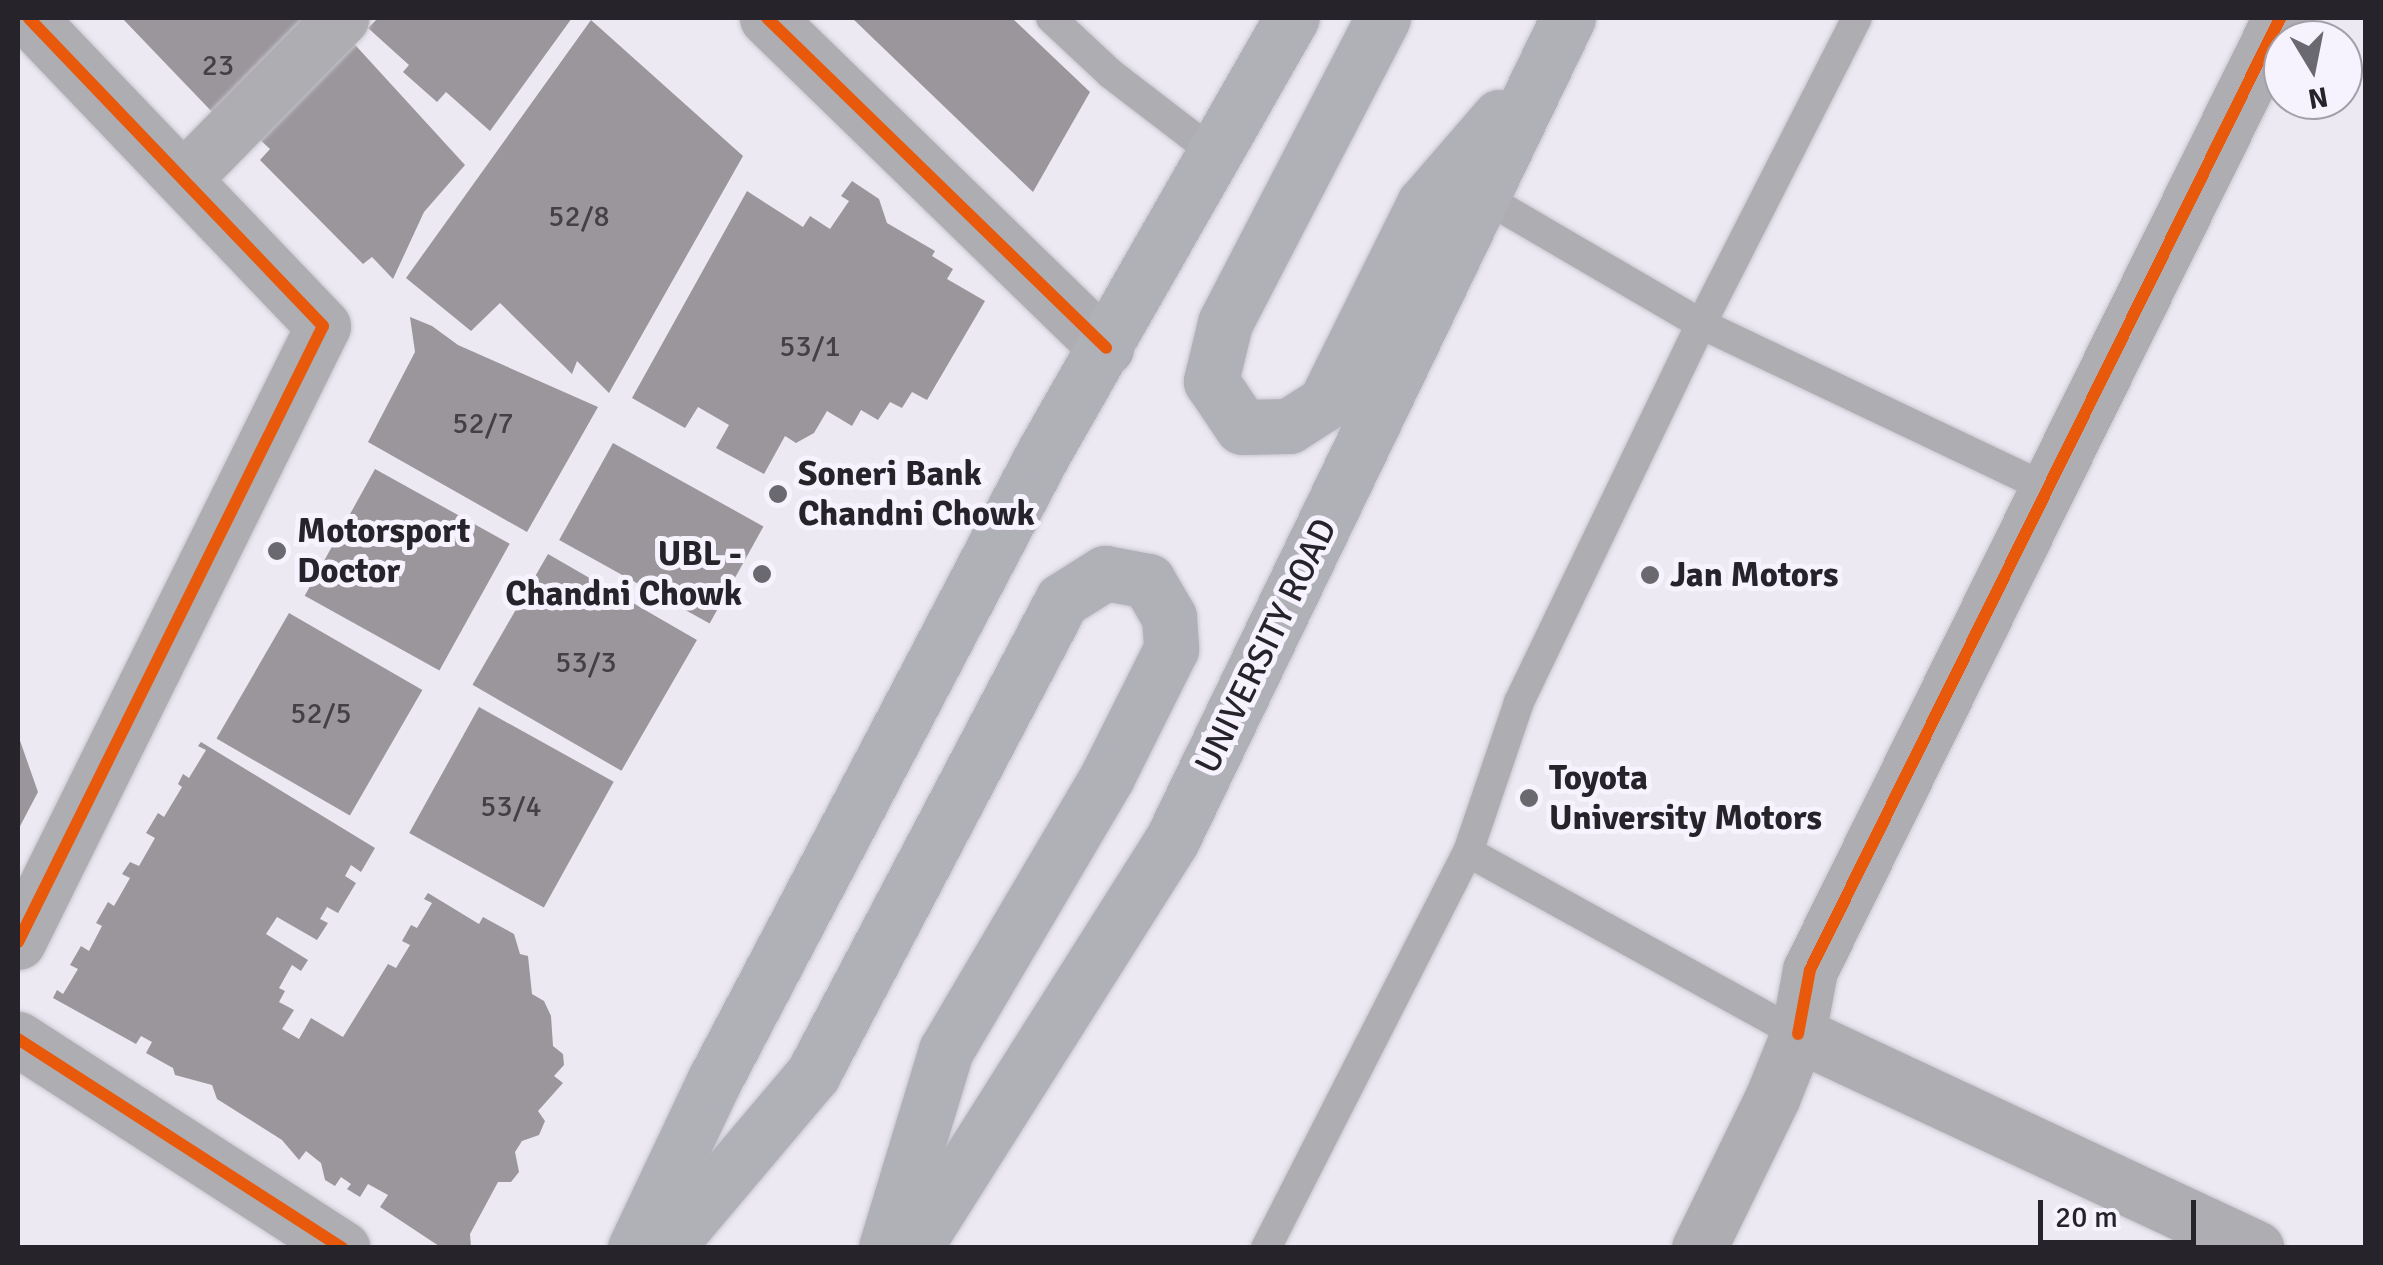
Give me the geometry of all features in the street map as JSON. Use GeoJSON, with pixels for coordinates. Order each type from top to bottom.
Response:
{"type":"FeatureCollection","features":[{"type":"Feature","properties":{"kind":"main road"},"geometry":{"type":"LineString","coordinates":[[635,1248],[732,1046],[1044,452],[1292,18]]}},
{"type":"Feature","properties":{"kind":"main road"},"geometry":{"type":"LineString","coordinates":[[1383,18],[1225,323],[1211,380],[1242,428],[1289,426],[1325,403],[1424,204],[1559,38]]}},
{"type":"Feature","properties":{"kind":"main road","name":"UNIVERSITY ROAD"},"geometry":{"type":"LineString","coordinates":[[914,1248],[1172,840],[1559,38]]}},
{"type":"Feature","properties":{"kind":"main road"},"geometry":{"type":"LineString","coordinates":[[666,1248],[813,1074],[1062,600],[1104,572],[1148,581],[1169,617],[1171,649],[1107,777],[946,1050],[886,1248]]}},
{"type":"Feature","properties":{"kind":"street"},"geometry":{"type":"LineString","coordinates":[[18,942],[323,326],[29,18]]}},
{"type":"Feature","properties":{"kind":"street"},"geometry":{"type":"LineString","coordinates":[[183,179],[341,18]]}},
{"type":"Feature","properties":{"kind":"street"},"geometry":{"type":"LineString","coordinates":[[767,18],[1106,348]]}},
{"type":"Feature","properties":{"kind":"street"},"geometry":{"type":"LineString","coordinates":[[1699,1248],[1773,1096],[1798,1034],[1810,970],[2280,18]]}},
{"type":"Feature","properties":{"kind":"street"},"geometry":{"type":"LineString","coordinates":[[1798,1034],[2256,1248]]}},
{"type":"Feature","properties":{"kind":"street"},"geometry":{"type":"LineString","coordinates":[[18,1039],[342,1248]]}},
{"type":"Feature","properties":{"kind":"lane"},"geometry":{"type":"LineString","coordinates":[[1052,18],[1112,74],[1214,152]]}},
{"type":"Feature","properties":{"kind":"lane"},"geometry":{"type":"LineString","coordinates":[[1266,1248],[1468,852],[1519,702],[1701,324],[1856,18]]}},
{"type":"Feature","properties":{"kind":"lane"},"geometry":{"type":"LineString","coordinates":[[1482,196],[1701,324],[2048,488]]}},
{"type":"Feature","properties":{"kind":"lane"},"geometry":{"type":"LineString","coordinates":[[1468,852],[1798,1034]]}},
{"type":"Feature","properties":{"kind":"building"},"geometry":{"type":"Polygon","coordinates":[[[122,18],[319,18],[215,115],[122,18]]]}},
{"type":"Feature","properties":{"kind":"building"},"geometry":{"type":"Polygon","coordinates":[[[378,18],[572,18],[490,131],[446,92],[437,102],[403,72],[409,65],[368,28],[378,18]]]}},
{"type":"Feature","properties":{"kind":"building"},"geometry":{"type":"Polygon","coordinates":[[[852,18],[1012,18],[1090,92],[1033,192],[852,18]]]}},
{"type":"Feature","properties":{"kind":"building"},"geometry":{"type":"Polygon","coordinates":[[[591,20],[743,156],[609,393],[577,361],[572,374],[500,303],[471,331],[406,278],[591,20]]]}},
{"type":"Feature","properties":{"kind":"building"},"geometry":{"type":"Polygon","coordinates":[[[347,36],[465,165],[424,212],[393,279],[372,257],[363,264],[260,160],[270,149],[256,136],[347,36]]]}},
{"type":"Feature","properties":{"kind":"building"},"geometry":{"type":"Polygon","coordinates":[[[852,181],[879,199],[887,223],[935,251],[932,256],[953,269],[947,279],[985,301],[927,400],[912,392],[902,408],[890,402],[878,420],[861,410],[852,426],[827,411],[814,433],[796,443],[785,436],[764,474],[716,448],[729,425],[698,407],[685,428],[632,398],[747,191],[803,227],[810,216],[830,229],[849,201],[841,196],[852,181]]]}},
{"type":"Feature","properties":{"kind":"building"},"geometry":{"type":"Polygon","coordinates":[[[410,317],[432,326],[458,345],[598,407],[527,532],[368,442],[415,352],[410,317]]]}},
{"type":"Feature","properties":{"kind":"building"},"geometry":{"type":"Polygon","coordinates":[[[613,443],[763,526],[710,623],[559,540],[613,443]]]}},
{"type":"Feature","properties":{"kind":"building"},"geometry":{"type":"Polygon","coordinates":[[[375,469],[510,544],[439,670],[305,596],[375,469]]]}},
{"type":"Feature","properties":{"kind":"building"},"geometry":{"type":"Polygon","coordinates":[[[548,554],[697,640],[621,771],[472,685],[548,554]]]}},
{"type":"Feature","properties":{"kind":"building"},"geometry":{"type":"Polygon","coordinates":[[[289,613],[422,690],[350,816],[216,739],[289,613]]]}},
{"type":"Feature","properties":{"kind":"building"},"geometry":{"type":"Polygon","coordinates":[[[479,707],[614,782],[544,908],[409,833],[479,707]]]}},
{"type":"Feature","properties":{"kind":"building"},"geometry":{"type":"Polygon","coordinates":[[[18,735],[38,792],[18,830],[18,735]]]}},
{"type":"Feature","properties":{"kind":"building"},"geometry":{"type":"Polygon","coordinates":[[[201,742],[375,848],[361,872],[351,865],[345,876],[356,883],[338,913],[327,907],[320,919],[328,923],[317,940],[277,917],[266,934],[308,960],[301,971],[292,965],[279,988],[285,991],[279,1002],[294,1010],[282,1029],[299,1039],[311,1018],[343,1037],[388,964],[396,968],[410,945],[402,941],[411,925],[417,928],[432,903],[424,899],[428,893],[479,924],[483,917],[514,934],[520,954],[528,956],[532,994],[544,1001],[551,1016],[553,1046],[563,1054],[564,1065],[554,1076],[563,1083],[538,1111],[545,1121],[539,1135],[522,1141],[515,1152],[519,1172],[511,1182],[498,1182],[470,1234],[471,1248],[442,1248],[380,1207],[388,1195],[368,1184],[360,1197],[347,1189],[351,1184],[341,1177],[335,1186],[325,1180],[321,1163],[306,1151],[299,1160],[282,1140],[217,1099],[212,1085],[175,1075],[173,1068],[146,1053],[152,1042],[141,1036],[136,1044],[53,998],[57,990],[63,994],[78,969],[70,965],[81,946],[89,951],[102,926],[96,923],[108,902],[114,906],[130,878],[122,874],[130,862],[139,866],[155,838],[146,833],[158,813],[164,817],[182,787],[178,784],[183,774],[189,778],[206,750],[198,746],[201,742]]]}},
{"type":"Feature","properties":{"kind":"cycle path"},"geometry":{"type":"LineString","coordinates":[[18,942],[323,326],[29,18]]}},
{"type":"Feature","properties":{"kind":"cycle path"},"geometry":{"type":"LineString","coordinates":[[767,18],[1106,348]]}},
{"type":"Feature","properties":{"kind":"cycle path"},"geometry":{"type":"LineString","coordinates":[[1798,1034],[1810,970],[2280,18]]}},
{"type":"Feature","properties":{"kind":"cycle path"},"geometry":{"type":"LineString","coordinates":[[18,1039],[342,1248]]}},
{"type":"Feature","properties":{"kind":"place","name":"Soneri Bank Chandni Chowk"},"geometry":{"type":"Point","coordinates":[778,494]}},
{"type":"Feature","properties":{"kind":"place","name":"Motorsport Doctor"},"geometry":{"type":"Point","coordinates":[277,551]}},
{"type":"Feature","properties":{"kind":"place","name":"UBL - Chandni Chowk"},"geometry":{"type":"Point","coordinates":[762,574]}},
{"type":"Feature","properties":{"kind":"place","name":"Jan Motors"},"geometry":{"type":"Point","coordinates":[1650,575]}},
{"type":"Feature","properties":{"kind":"place","name":"Toyota University Motors"},"geometry":{"type":"Point","coordinates":[1529,798]}}]}
